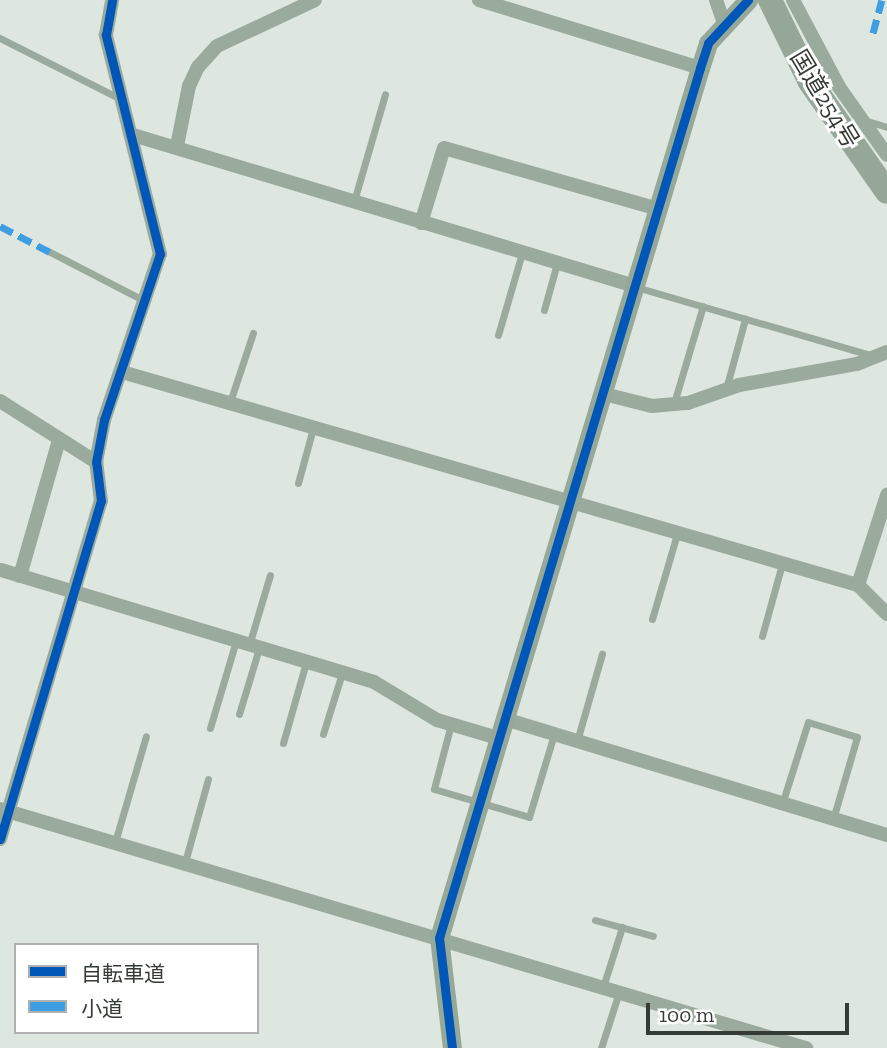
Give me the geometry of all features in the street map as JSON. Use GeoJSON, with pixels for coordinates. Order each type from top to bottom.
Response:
{"type":"FeatureCollection","features":[{"type":"Feature","properties":{"kind":"highway","name":"国道254号"},"geometry":{"type":"LineString","coordinates":[[770,0],[810,82],[887,192]]}},
{"type":"Feature","properties":{"kind":"street"},"geometry":{"type":"LineString","coordinates":[[0,839],[4,810],[75,593],[101,500],[96,462],[104,420],[160,254],[133,135],[121,99],[106,35],[112,0]]}},
{"type":"Feature","properties":{"kind":"street"},"geometry":{"type":"LineString","coordinates":[[177,146],[198,67],[217,46],[315,0]]}},
{"type":"Feature","properties":{"kind":"street"},"geometry":{"type":"LineString","coordinates":[[479,0],[700,68]]}},
{"type":"Feature","properties":{"kind":"street"},"geometry":{"type":"LineString","coordinates":[[716,0],[724,23]]}},
{"type":"Feature","properties":{"kind":"street"},"geometry":{"type":"LineString","coordinates":[[452,1048],[439,938],[508,720],[708,43],[748,0]]}},
{"type":"Feature","properties":{"kind":"street"},"geometry":{"type":"LineString","coordinates":[[793,0],[817,52],[860,120],[887,155]]}},
{"type":"Feature","properties":{"kind":"street"},"geometry":{"type":"LineString","coordinates":[[133,135],[177,146],[353,203],[635,286]]}},
{"type":"Feature","properties":{"kind":"street"},"geometry":{"type":"LineString","coordinates":[[421,223],[444,148],[658,209]]}},
{"type":"Feature","properties":{"kind":"street"},"geometry":{"type":"LineString","coordinates":[[604,394],[652,407],[674,405],[726,389],[857,364],[880,354]]}},
{"type":"Feature","properties":{"kind":"street"},"geometry":{"type":"LineString","coordinates":[[122,372],[858,585],[887,614]]}},
{"type":"Feature","properties":{"kind":"street"},"geometry":{"type":"LineString","coordinates":[[0,401],[96,462]]}},
{"type":"Feature","properties":{"kind":"street"},"geometry":{"type":"LineString","coordinates":[[20,576],[59,440]]}},
{"type":"Feature","properties":{"kind":"street"},"geometry":{"type":"LineString","coordinates":[[858,585],[887,495]]}},
{"type":"Feature","properties":{"kind":"street"},"geometry":{"type":"LineString","coordinates":[[1,570],[342,673],[391,690],[424,713],[501,740]]}},
{"type":"Feature","properties":{"kind":"street"},"geometry":{"type":"LineString","coordinates":[[508,720],[887,835]]}},
{"type":"Feature","properties":{"kind":"street"},"geometry":{"type":"LineString","coordinates":[[4,810],[603,987],[778,1044],[806,1048]]}},
{"type":"Feature","properties":{"kind":"lane"},"geometry":{"type":"LineString","coordinates":[[0,38],[121,99]]}},
{"type":"Feature","properties":{"kind":"lane"},"geometry":{"type":"LineString","coordinates":[[353,203],[385,94]]}},
{"type":"Feature","properties":{"kind":"lane"},"geometry":{"type":"LineString","coordinates":[[860,120],[887,127]]}},
{"type":"Feature","properties":{"kind":"lane"},"geometry":{"type":"LineString","coordinates":[[50,252],[145,302]]}},
{"type":"Feature","properties":{"kind":"lane"},"geometry":{"type":"LineString","coordinates":[[498,335],[522,253]]}},
{"type":"Feature","properties":{"kind":"lane"},"geometry":{"type":"LineString","coordinates":[[544,310],[557,263]]}},
{"type":"Feature","properties":{"kind":"lane"},"geometry":{"type":"LineString","coordinates":[[635,286],[880,354]]}},
{"type":"Feature","properties":{"kind":"lane"},"geometry":{"type":"LineString","coordinates":[[674,405],[703,306]]}},
{"type":"Feature","properties":{"kind":"lane"},"geometry":{"type":"LineString","coordinates":[[726,389],[745,318]]}},
{"type":"Feature","properties":{"kind":"lane"},"geometry":{"type":"LineString","coordinates":[[230,402],[253,333]]}},
{"type":"Feature","properties":{"kind":"lane"},"geometry":{"type":"LineString","coordinates":[[298,483],[313,428]]}},
{"type":"Feature","properties":{"kind":"lane"},"geometry":{"type":"LineString","coordinates":[[652,619],[677,534]]}},
{"type":"Feature","properties":{"kind":"lane"},"geometry":{"type":"LineString","coordinates":[[762,636],[782,564]]}},
{"type":"Feature","properties":{"kind":"lane"},"geometry":{"type":"LineString","coordinates":[[210,728],[248,644],[270,575]]}},
{"type":"Feature","properties":{"kind":"lane"},"geometry":{"type":"LineString","coordinates":[[239,714],[248,644]]}},
{"type":"Feature","properties":{"kind":"lane"},"geometry":{"type":"LineString","coordinates":[[577,741],[602,654]]}},
{"type":"Feature","properties":{"kind":"lane"},"geometry":{"type":"LineString","coordinates":[[283,743],[306,662]]}},
{"type":"Feature","properties":{"kind":"lane"},"geometry":{"type":"LineString","coordinates":[[323,734],[342,673]]}},
{"type":"Feature","properties":{"kind":"lane"},"geometry":{"type":"LineString","coordinates":[[782,804],[808,722],[857,737],[833,820]]}},
{"type":"Feature","properties":{"kind":"lane"},"geometry":{"type":"LineString","coordinates":[[451,724],[432,786],[481,804],[529,817],[555,734]]}},
{"type":"Feature","properties":{"kind":"lane"},"geometry":{"type":"LineString","coordinates":[[115,842],[146,736]]}},
{"type":"Feature","properties":{"kind":"lane"},"geometry":{"type":"LineString","coordinates":[[184,862],[208,779]]}},
{"type":"Feature","properties":{"kind":"lane"},"geometry":{"type":"LineString","coordinates":[[595,920],[653,936]]}},
{"type":"Feature","properties":{"kind":"lane"},"geometry":{"type":"LineString","coordinates":[[603,987],[622,928]]}},
{"type":"Feature","properties":{"kind":"lane"},"geometry":{"type":"LineString","coordinates":[[601,1048],[619,992]]}},
{"type":"Feature","properties":{"kind":"marked path"},"geometry":{"type":"LineString","coordinates":[[873,33],[882,0]]}},
{"type":"Feature","properties":{"kind":"marked path"},"geometry":{"type":"LineString","coordinates":[[0,226],[50,252]]}},
{"type":"Feature","properties":{"kind":"cycle path"},"geometry":{"type":"LineString","coordinates":[[0,839],[101,501],[96,462],[104,420],[160,254],[106,35],[112,0]]}},
{"type":"Feature","properties":{"kind":"cycle path"},"geometry":{"type":"LineString","coordinates":[[452,1048],[439,938],[708,43],[748,0]]}}]}
